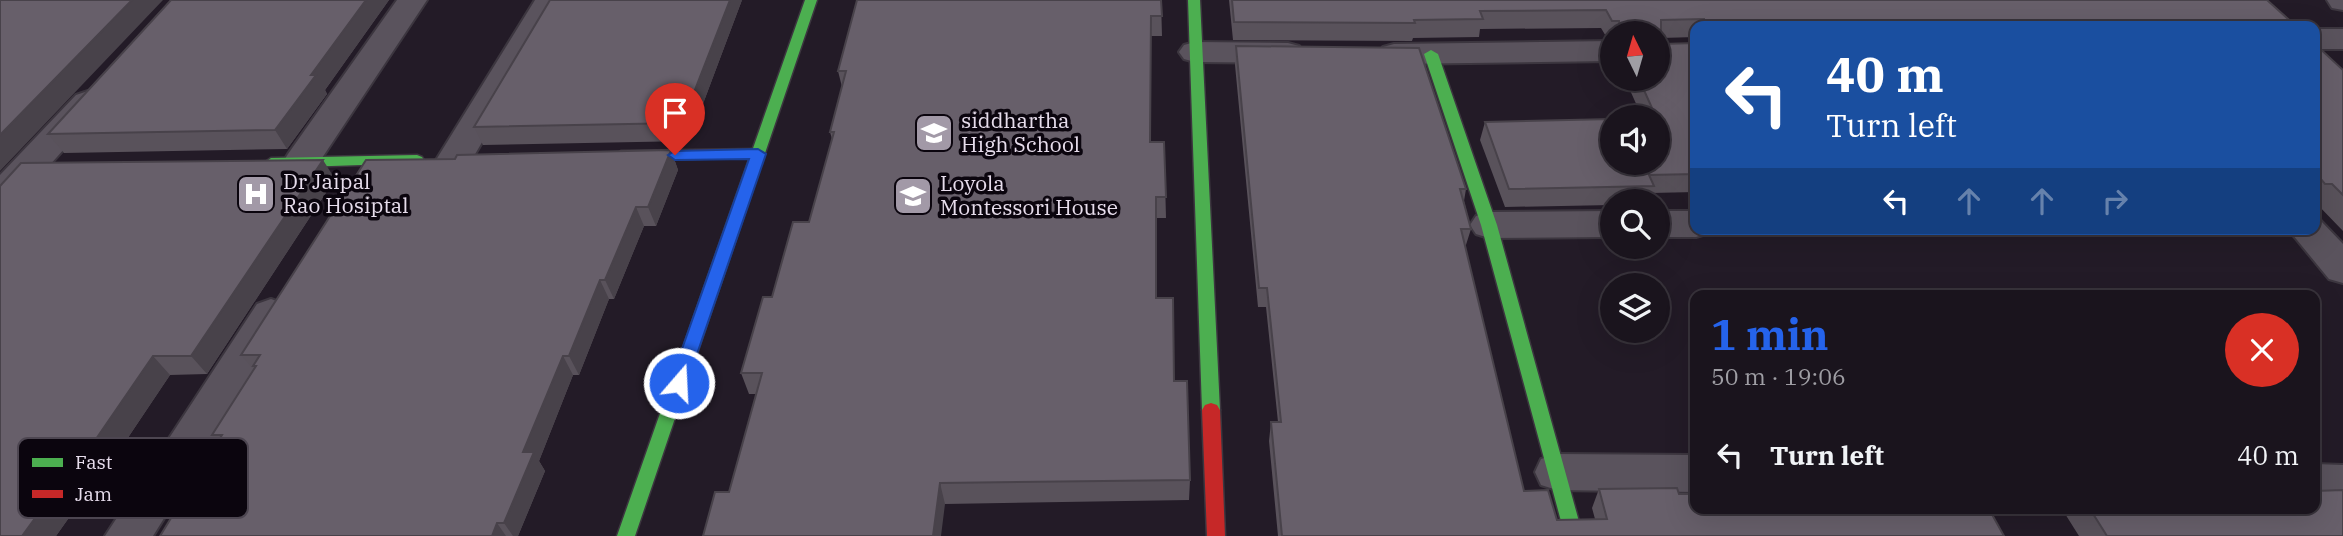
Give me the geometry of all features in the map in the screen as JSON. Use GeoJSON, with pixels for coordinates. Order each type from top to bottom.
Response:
{"type":"FeatureCollection","features":[{"type":"Feature","properties":{"kind":"street"},"geometry":{"type":"LineString","coordinates":[[301,163],[412,0]]}},
{"type":"Feature","properties":{"kind":"street"},"geometry":{"type":"LineString","coordinates":[[260,163],[448,160],[550,0]]}},
{"type":"Feature","properties":{"kind":"street"},"geometry":{"type":"LineString","coordinates":[[626,536],[811,0]]}},
{"type":"Feature","properties":{"kind":"street"},"geometry":{"type":"LineString","coordinates":[[1194,0],[1216,536]]}},
{"type":"Feature","properties":{"kind":"street"},"geometry":{"type":"LineString","coordinates":[[2320,39],[2343,39]]}},
{"type":"Feature","properties":{"kind":"street"},"geometry":{"type":"LineString","coordinates":[[1362,54],[1600,51]]}},
{"type":"Feature","properties":{"kind":"street"},"geometry":{"type":"LineString","coordinates":[[1195,52],[1320,53]]}},
{"type":"Feature","properties":{"kind":"street"},"geometry":{"type":"LineString","coordinates":[[1431,54],[1489,225],[1574,536]]}},
{"type":"Feature","properties":{"kind":"street"},"geometry":{"type":"LineString","coordinates":[[0,197],[41,167],[109,79]]}},
{"type":"Feature","properties":{"kind":"street"},"geometry":{"type":"LineString","coordinates":[[606,157],[758,154]]}},
{"type":"Feature","properties":{"kind":"street"},"geometry":{"type":"LineString","coordinates":[[346,196],[368,161]]}},
{"type":"Feature","properties":{"kind":"street"},"geometry":{"type":"LineString","coordinates":[[1489,225],[1600,224]]}},
{"type":"Feature","properties":{"kind":"street"},"geometry":{"type":"LineString","coordinates":[[1670,224],[1690,224]]}},
{"type":"Feature","properties":{"kind":"street"},"geometry":{"type":"LineString","coordinates":[[2312,235],[2343,269]]}},
{"type":"Feature","properties":{"kind":"street"},"geometry":{"type":"LineString","coordinates":[[191,438],[293,278]]}},
{"type":"Feature","properties":{"kind":"street"},"geometry":{"type":"LineString","coordinates":[[1557,472],[1690,474]]}},
{"type":"Feature","properties":{"kind":"street"},"geometry":{"type":"LineString","coordinates":[[2320,483],[2343,484]]}},
{"type":"Feature","properties":{"kind":"street"},"geometry":{"type":"LineString","coordinates":[[128,536],[140,518]]}},
{"type":"Feature","properties":{"kind":"building"},"geometry":{"type":"Polygon","coordinates":[[[0,0],[132,0],[0,135],[0,0]]]}},
{"type":"Feature","properties":{"kind":"building"},"geometry":{"type":"Polygon","coordinates":[[[171,0],[366,0],[275,130],[48,134],[171,0]]]}},
{"type":"Feature","properties":{"kind":"building"},"geometry":{"type":"Polygon","coordinates":[[[550,0],[730,0],[682,123],[474,127],[550,0]]]}},
{"type":"Feature","properties":{"kind":"building"},"geometry":{"type":"Polygon","coordinates":[[[857,0],[1161,0],[1162,16],[1151,16],[1150,142],[1164,142],[1166,197],[1156,197],[1156,298],[1173,298],[1174,381],[1187,381],[1190,480],[940,483],[933,536],[703,536],[715,492],[729,492],[762,373],[741,373],[763,297],[772,297],[793,222],[809,222],[834,132],[830,132],[846,71],[838,71],[857,0]]]}},
{"type":"Feature","properties":{"kind":"building"},"geometry":{"type":"Polygon","coordinates":[[[1232,0],[2267,0],[2290,21],[1612,21],[1606,10],[1480,11],[1483,19],[1414,20],[1415,23],[1234,22],[1232,0]]]}},
{"type":"Feature","properties":{"kind":"building"},"geometry":{"type":"Polygon","coordinates":[[[1690,43],[1690,174],[1670,175],[1670,105],[1651,105],[1644,91],[1670,91],[1670,44],[1690,43]]]}},
{"type":"Feature","properties":{"kind":"building"},"geometry":{"type":"Polygon","coordinates":[[[1236,46],[1419,48],[1466,189],[1460,189],[1471,229],[1461,229],[1524,491],[1548,490],[1557,520],[1607,519],[1599,489],[1677,488],[1679,494],[1690,494],[1690,514],[1992,514],[2004,536],[1282,536],[1271,422],[1281,422],[1267,288],[1259,288],[1236,46]]]}},
{"type":"Feature","properties":{"kind":"building"},"geometry":{"type":"Polygon","coordinates":[[[2320,49],[2343,70],[2343,195],[2332,184],[2325,184],[2320,178],[2320,49]]]}},
{"type":"Feature","properties":{"kind":"building"},"geometry":{"type":"Polygon","coordinates":[[[1600,119],[1600,175],[1649,175],[1654,186],[1509,189],[1485,122],[1600,119]]]}},
{"type":"Feature","properties":{"kind":"building"},"geometry":{"type":"Polygon","coordinates":[[[671,150],[648,207],[636,207],[605,280],[600,280],[569,356],[563,356],[523,452],[534,452],[504,523],[497,523],[492,536],[160,536],[171,518],[248,518],[248,438],[220,438],[222,435],[212,435],[256,366],[253,366],[260,355],[241,355],[366,160],[455,159],[457,155],[671,150]]]}},
{"type":"Feature","properties":{"kind":"building"},"geometry":{"type":"Polygon","coordinates":[[[323,160],[191,356],[153,356],[97,438],[18,438],[18,518],[35,518],[22,536],[0,536],[0,186],[21,163],[323,160]]]}},
{"type":"Feature","properties":{"kind":"building"},"geometry":{"type":"Polygon","coordinates":[[[2343,490],[2343,536],[2107,536],[2093,514],[2320,514],[2320,491],[2343,490]]]}},
{"type":"Feature","properties":{"kind":"traffic: fast"},"geometry":{"type":"LineString","coordinates":[[626,536],[811,0]]}},
{"type":"Feature","properties":{"kind":"traffic: fast"},"geometry":{"type":"LineString","coordinates":[[1194,0],[1211,410]]}},
{"type":"Feature","properties":{"kind":"traffic: fast"},"geometry":{"type":"LineString","coordinates":[[1431,54],[1489,225],[1574,536]]}},
{"type":"Feature","properties":{"kind":"traffic: fast"},"geometry":{"type":"LineString","coordinates":[[271,163],[417,160]]}},
{"type":"Feature","properties":{"kind":"traffic: jam"},"geometry":{"type":"LineString","coordinates":[[621,156],[758,154]]}},
{"type":"Feature","properties":{"kind":"traffic: jam"},"geometry":{"type":"LineString","coordinates":[[1211,410],[1216,536]]}},
{"type":"Feature","properties":{"kind":"place","name":"siddhartha High School"},"geometry":{"type":"Point","coordinates":[934,133]}},
{"type":"Feature","properties":{"kind":"place","name":"Dr Jaipal Rao Hosiptal"},"geometry":{"type":"Point","coordinates":[256,194]}},
{"type":"Feature","properties":{"kind":"place","name":"Loyola Montessori House"},"geometry":{"type":"Point","coordinates":[913,196]}},
{"type":"Feature","properties":{"kind":"route"},"geometry":{"type":"LineString","coordinates":[[675,155],[758,154],[679,383]]}}]}
